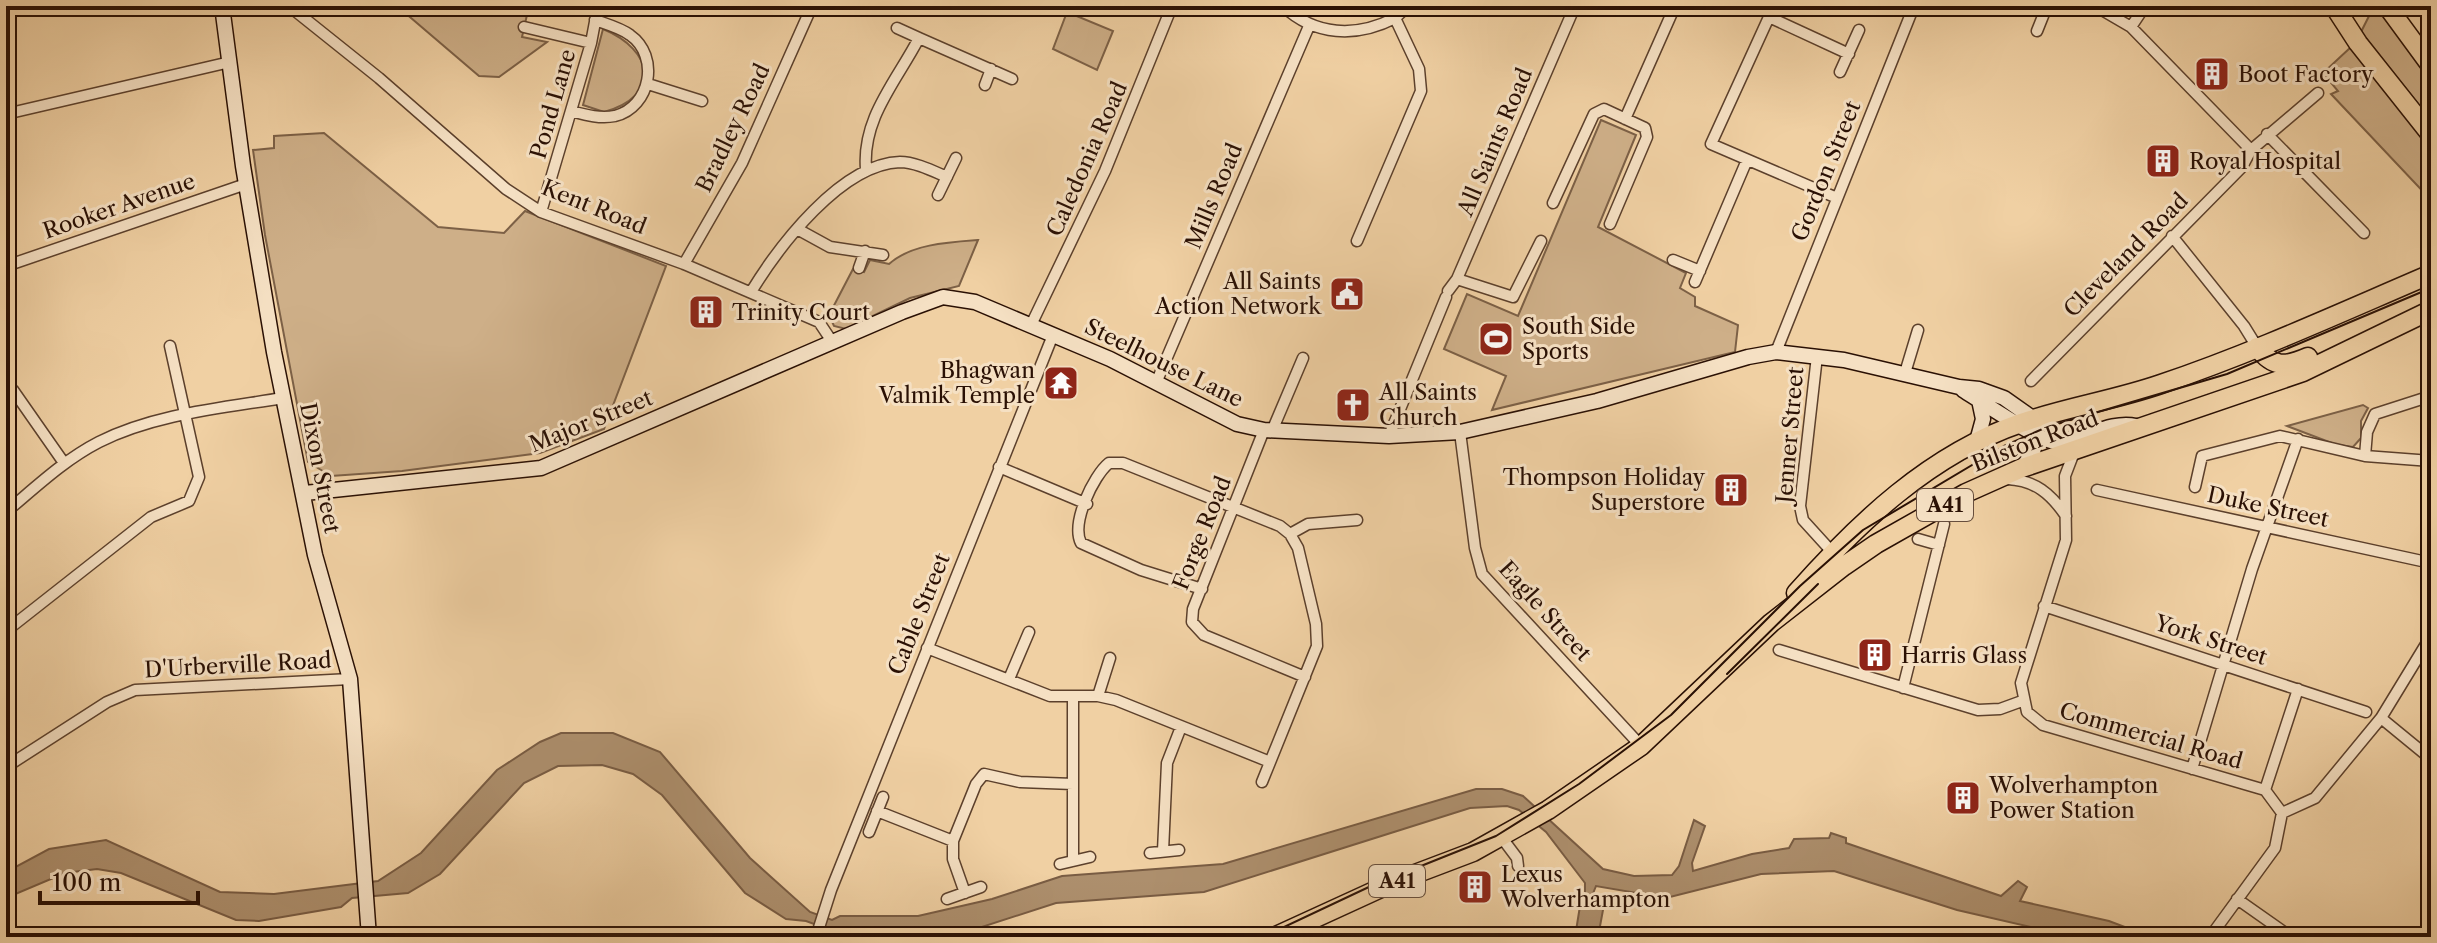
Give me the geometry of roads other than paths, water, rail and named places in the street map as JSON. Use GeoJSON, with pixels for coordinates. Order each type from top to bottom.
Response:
{"type":"FeatureCollection","features":[{"type":"Feature","properties":{"kind":"highway"},"geometry":{"type":"LineString","coordinates":[[2334,6],[2358,43],[2431,135]]}},
{"type":"Feature","properties":{"kind":"highway"},"geometry":{"type":"LineString","coordinates":[[2387,6],[2431,66]]}},
{"type":"Feature","properties":{"kind":"highway","name":"Bilston Road"},"geometry":{"type":"LineString","coordinates":[[1502,838],[1641,746],[1771,623],[1833,553],[1911,483],[1977,441],[2158,386],[2431,274]]}},
{"type":"Feature","properties":{"kind":"highway"},"geometry":{"type":"LineString","coordinates":[[2257,347],[2268,361],[2286,365],[2374,328],[2423,313]]}},
{"type":"Feature","properties":{"kind":"highway","name":"Bilston Road"},"geometry":{"type":"LineString","coordinates":[[1771,623],[1876,544],[1994,479],[2303,372],[2423,313]]}},
{"type":"Feature","properties":{"kind":"highway","name":"A41"},"geometry":{"type":"LineString","coordinates":[[1274,937],[1502,838]]}},
{"type":"Feature","properties":{"kind":"street","name":"Dixon Street"},"geometry":{"type":"LineString","coordinates":[[222,6],[246,184],[283,398],[305,493],[315,555],[350,679],[369,937]]}},
{"type":"Feature","properties":{"kind":"street","name":"Kent Road"},"geometry":{"type":"LineString","coordinates":[[289,6],[379,78],[506,189],[541,212],[684,264],[819,322],[833,343]]}},
{"type":"Feature","properties":{"kind":"street","name":"Pond Lane"},"geometry":{"type":"LineString","coordinates":[[541,212],[591,43],[598,6]]}},
{"type":"Feature","properties":{"kind":"street","name":"Bradley Road"},"geometry":{"type":"LineString","coordinates":[[684,264],[742,163],[812,6]]}},
{"type":"Feature","properties":{"kind":"street","name":"Caledonia Road"},"geometry":{"type":"LineString","coordinates":[[1031,325],[1105,171],[1172,6]]}},
{"type":"Feature","properties":{"kind":"street"},"geometry":{"type":"LineString","coordinates":[[1283,6],[1309,26],[1347,32],[1377,27],[1395,18],[1408,6]]}},
{"type":"Feature","properties":{"kind":"street","name":"All Saints Road"},"geometry":{"type":"LineString","coordinates":[[1389,436],[1447,294],[1457,279],[1575,6]]}},
{"type":"Feature","properties":{"kind":"street"},"geometry":{"type":"LineString","coordinates":[[1625,119],[1675,6]]}},
{"type":"Feature","properties":{"kind":"street"},"geometry":{"type":"LineString","coordinates":[[1774,6],[1711,144],[1837,198]]}},
{"type":"Feature","properties":{"kind":"street","name":"Gordon Street"},"geometry":{"type":"LineString","coordinates":[[1776,352],[1914,6]]}},
{"type":"Feature","properties":{"kind":"street"},"geometry":{"type":"LineString","coordinates":[[2037,31],[2047,6]]}},
{"type":"Feature","properties":{"kind":"street"},"geometry":{"type":"LineString","coordinates":[[2095,6],[2131,27],[2251,150]]}},
{"type":"Feature","properties":{"kind":"street"},"geometry":{"type":"LineString","coordinates":[[2131,27],[2145,6]]}},
{"type":"Feature","properties":{"kind":"street"},"geometry":{"type":"LineString","coordinates":[[1769,17],[1849,54]]}},
{"type":"Feature","properties":{"kind":"street"},"geometry":{"type":"LineString","coordinates":[[1357,241],[1421,91],[1419,69],[1395,18]]}},
{"type":"Feature","properties":{"kind":"street"},"geometry":{"type":"LineString","coordinates":[[571,111],[600,118],[616,115],[635,104],[648,84],[648,61],[643,48],[629,34],[595,20]]}},
{"type":"Feature","properties":{"kind":"street","name":"Mills Road"},"geometry":{"type":"LineString","coordinates":[[1156,383],[1309,26]]}},
{"type":"Feature","properties":{"kind":"street"},"geometry":{"type":"LineString","coordinates":[[524,27],[591,43]]}},
{"type":"Feature","properties":{"kind":"street"},"geometry":{"type":"LineString","coordinates":[[897,28],[1012,79]]}},
{"type":"Feature","properties":{"kind":"street"},"geometry":{"type":"LineString","coordinates":[[1840,72],[1859,30]]}},
{"type":"Feature","properties":{"kind":"street"},"geometry":{"type":"LineString","coordinates":[[866,169],[864,144],[872,122],[919,38]]}},
{"type":"Feature","properties":{"kind":"street"},"geometry":{"type":"LineString","coordinates":[[6,114],[230,62]]}},
{"type":"Feature","properties":{"kind":"street"},"geometry":{"type":"LineString","coordinates":[[985,85],[991,69]]}},
{"type":"Feature","properties":{"kind":"street"},"geometry":{"type":"LineString","coordinates":[[648,84],[702,101]]}},
{"type":"Feature","properties":{"kind":"street","name":"Cleveland Road"},"geometry":{"type":"LineString","coordinates":[[2031,381],[2242,167],[2251,150],[2318,93]]}},
{"type":"Feature","properties":{"kind":"street"},"geometry":{"type":"LineString","coordinates":[[1553,203],[1594,114],[1604,109],[1645,128],[1647,137],[1610,224]]}},
{"type":"Feature","properties":{"kind":"street"},"geometry":{"type":"LineString","coordinates":[[2267,134],[2364,233]]}},
{"type":"Feature","properties":{"kind":"street"},"geometry":{"type":"LineString","coordinates":[[938,195],[956,158]]}},
{"type":"Feature","properties":{"kind":"street"},"geometry":{"type":"LineString","coordinates":[[1695,282],[1747,160]]}},
{"type":"Feature","properties":{"kind":"street"},"geometry":{"type":"LineString","coordinates":[[751,292],[775,252],[835,191],[866,169],[901,162],[947,177]]}},
{"type":"Feature","properties":{"kind":"street","name":"Rooker Avenue"},"geometry":{"type":"LineString","coordinates":[[6,266],[246,184]]}},
{"type":"Feature","properties":{"kind":"street"},"geometry":{"type":"LineString","coordinates":[[799,230],[830,247],[883,255]]}},
{"type":"Feature","properties":{"kind":"street"},"geometry":{"type":"LineString","coordinates":[[2172,236],[2244,326],[2257,347]]}},
{"type":"Feature","properties":{"kind":"street"},"geometry":{"type":"LineString","coordinates":[[1457,279],[1513,297],[1541,241]]}},
{"type":"Feature","properties":{"kind":"street"},"geometry":{"type":"LineString","coordinates":[[859,268],[865,251]]}},
{"type":"Feature","properties":{"kind":"street"},"geometry":{"type":"LineString","coordinates":[[1673,260],[1700,271]]}},
{"type":"Feature","properties":{"kind":"street","name":"Steelhouse Lane"},"geometry":{"type":"LineString","coordinates":[[833,343],[943,297],[975,302],[1053,335],[1237,424],[1268,430],[1389,436],[1460,432],[1597,401],[1748,357],[1776,352],[1817,356],[1905,373],[1998,395],[2053,443],[2124,424],[2140,427]]}},
{"type":"Feature","properties":{"kind":"street"},"geometry":{"type":"LineString","coordinates":[[2244,326],[2262,337],[2275,339]]}},
{"type":"Feature","properties":{"kind":"street"},"geometry":{"type":"LineString","coordinates":[[1905,373],[1918,330]]}},
{"type":"Feature","properties":{"kind":"street","name":"Cable Street"},"geometry":{"type":"LineString","coordinates":[[816,937],[824,908],[1053,335]]}},
{"type":"Feature","properties":{"kind":"street","name":"Major Street"},"geometry":{"type":"LineString","coordinates":[[305,493],[541,468],[833,343]]}},
{"type":"Feature","properties":{"kind":"street"},"geometry":{"type":"LineString","coordinates":[[6,631],[151,517],[189,501],[199,477],[170,346]]}},
{"type":"Feature","properties":{"kind":"street","name":"Jenner Street"},"geometry":{"type":"LineString","coordinates":[[1817,356],[1800,506],[1803,520],[1833,553]]}},
{"type":"Feature","properties":{"kind":"street","name":"Forge Road"},"geometry":{"type":"LineString","coordinates":[[1303,358],[1234,508],[1192,615],[1198,631],[1305,677]]}},
{"type":"Feature","properties":{"kind":"street","name":"Steelhouse Lane"},"geometry":{"type":"LineString","coordinates":[[1959,387],[2031,426]]}},
{"type":"Feature","properties":{"kind":"street"},"geometry":{"type":"LineString","coordinates":[[13,390],[64,463]]}},
{"type":"Feature","properties":{"kind":"street"},"geometry":{"type":"LineString","coordinates":[[2365,456],[2367,432],[2375,414],[2431,396]]}},
{"type":"Feature","properties":{"kind":"street"},"geometry":{"type":"LineString","coordinates":[[6,512],[64,463],[99,442],[144,424],[283,398]]}},
{"type":"Feature","properties":{"kind":"street"},"geometry":{"type":"LineString","coordinates":[[1977,441],[1983,419],[1979,400]]}},
{"type":"Feature","properties":{"kind":"street"},"geometry":{"type":"LineString","coordinates":[[2022,468],[2033,453],[2031,426]]}},
{"type":"Feature","properties":{"kind":"street","name":"Eagle Street"},"geometry":{"type":"LineString","coordinates":[[1460,432],[1475,548],[1482,574],[1641,746]]}},
{"type":"Feature","properties":{"kind":"street"},"geometry":{"type":"LineString","coordinates":[[2195,487],[2202,456],[2280,436],[2324,449],[2365,456],[2431,461]]}},
{"type":"Feature","properties":{"kind":"street"},"geometry":{"type":"LineString","coordinates":[[2192,769],[2252,569],[2298,439]]}},
{"type":"Feature","properties":{"kind":"street"},"geometry":{"type":"LineString","coordinates":[[1779,650],[1978,710],[2000,709],[2022,701],[2024,670],[2066,540],[2065,476],[2075,450]]}},
{"type":"Feature","properties":{"kind":"street"},"geometry":{"type":"LineString","coordinates":[[1202,589],[1086,547],[1077,529],[1099,472],[1115,462],[1234,508],[1290,534],[1298,548],[1318,637],[1262,782]]}},
{"type":"Feature","properties":{"kind":"street"},"geometry":{"type":"LineString","coordinates":[[999,467],[1087,504]]}},
{"type":"Feature","properties":{"kind":"street"},"geometry":{"type":"LineString","coordinates":[[1994,479],[2037,486],[2052,497],[2066,516]]}},
{"type":"Feature","properties":{"kind":"street","name":"Duke Street"},"geometry":{"type":"LineString","coordinates":[[2097,490],[2431,563]]}},
{"type":"Feature","properties":{"kind":"street"},"geometry":{"type":"LineString","coordinates":[[1290,534],[1308,524],[1357,520]]}},
{"type":"Feature","properties":{"kind":"street"},"geometry":{"type":"LineString","coordinates":[[1903,688],[1944,524]]}},
{"type":"Feature","properties":{"kind":"street"},"geometry":{"type":"LineString","coordinates":[[1918,539],[1939,545]]}},
{"type":"Feature","properties":{"kind":"street","name":"York Street"},"geometry":{"type":"LineString","coordinates":[[2044,606],[2366,712]]}},
{"type":"Feature","properties":{"kind":"street"},"geometry":{"type":"LineString","coordinates":[[1009,679],[1029,632]]}},
{"type":"Feature","properties":{"kind":"street"},"geometry":{"type":"LineString","coordinates":[[2210,937],[2275,848],[2282,813],[2315,798],[2381,718],[2431,636]]}},
{"type":"Feature","properties":{"kind":"street"},"geometry":{"type":"LineString","coordinates":[[927,648],[1050,696],[1098,696],[1270,762]]}},
{"type":"Feature","properties":{"kind":"street"},"geometry":{"type":"LineString","coordinates":[[1098,696],[1110,658]]}},
{"type":"Feature","properties":{"kind":"street","name":"D'Urberville Road"},"geometry":{"type":"LineString","coordinates":[[6,767],[107,702],[135,690],[350,679]]}},
{"type":"Feature","properties":{"kind":"street"},"geometry":{"type":"LineString","coordinates":[[2265,790],[2298,689]]}},
{"type":"Feature","properties":{"kind":"street"},"geometry":{"type":"LineString","coordinates":[[1073,698],[1073,861]]}},
{"type":"Feature","properties":{"kind":"street","name":"Commercial Road"},"geometry":{"type":"LineString","coordinates":[[2022,701],[2033,718],[2043,725],[2265,790],[2282,813]]}},
{"type":"Feature","properties":{"kind":"street"},"geometry":{"type":"LineString","coordinates":[[2381,718],[2431,759]]}},
{"type":"Feature","properties":{"kind":"street"},"geometry":{"type":"LineString","coordinates":[[1163,851],[1167,763],[1181,727]]}},
{"type":"Feature","properties":{"kind":"street"},"geometry":{"type":"LineString","coordinates":[[965,893],[953,859],[953,841],[976,784],[984,774],[1020,782],[1073,784]]}},
{"type":"Feature","properties":{"kind":"street"},"geometry":{"type":"LineString","coordinates":[[869,832],[883,797]]}},
{"type":"Feature","properties":{"kind":"street"},"geometry":{"type":"LineString","coordinates":[[877,811],[953,841]]}},
{"type":"Feature","properties":{"kind":"street"},"geometry":{"type":"LineString","coordinates":[[1502,838],[1517,858],[1518,866]]}},
{"type":"Feature","properties":{"kind":"street"},"geometry":{"type":"LineString","coordinates":[[1150,853],[1179,850]]}},
{"type":"Feature","properties":{"kind":"street"},"geometry":{"type":"LineString","coordinates":[[1060,864],[1090,857]]}},
{"type":"Feature","properties":{"kind":"street"},"geometry":{"type":"LineString","coordinates":[[947,899],[981,887]]}},
{"type":"Feature","properties":{"kind":"street"},"geometry":{"type":"LineString","coordinates":[[2237,899],[2291,937]]}},
{"type":"Feature","properties":{"kind":"tram line"},"geometry":{"type":"LineString","coordinates":[[1263,937],[1371,886],[1496,836],[1579,784],[1671,715],[1800,586],[1863,530],[2004,446],[2047,427],[2227,374],[2431,288]]}},
{"type":"Feature","properties":{"kind":"tram line"},"geometry":{"type":"LineString","coordinates":[[1727,674],[1818,584]]}},
{"type":"Feature","properties":{"kind":"place","name":"Boot Factory"},"geometry":{"type":"Point","coordinates":[2212,74]}},
{"type":"Feature","properties":{"kind":"place","name":"Royal Hospital"},"geometry":{"type":"Point","coordinates":[2163,161]}},
{"type":"Feature","properties":{"kind":"place","name":"All Saints Action Network"},"geometry":{"type":"Point","coordinates":[1347,294]}},
{"type":"Feature","properties":{"kind":"place","name":"Trinity Court"},"geometry":{"type":"Point","coordinates":[706,312]}},
{"type":"Feature","properties":{"kind":"place","name":"South Side Sports"},"geometry":{"type":"Point","coordinates":[1496,339]}},
{"type":"Feature","properties":{"kind":"place","name":"Bhagwan Valmik Temple"},"geometry":{"type":"Point","coordinates":[1061,383]}},
{"type":"Feature","properties":{"kind":"place","name":"All Saints Church"},"geometry":{"type":"Point","coordinates":[1353,405]}},
{"type":"Feature","properties":{"kind":"place","name":"Thompson Holiday Superstore"},"geometry":{"type":"Point","coordinates":[1731,490]}},
{"type":"Feature","properties":{"kind":"place","name":"Harris Glass"},"geometry":{"type":"Point","coordinates":[1875,655]}},
{"type":"Feature","properties":{"kind":"place","name":"Wolverhampton Power Station"},"geometry":{"type":"Point","coordinates":[1963,798]}},
{"type":"Feature","properties":{"kind":"place","name":"Lexus Wolverhampton"},"geometry":{"type":"Point","coordinates":[1475,887]}}]}
